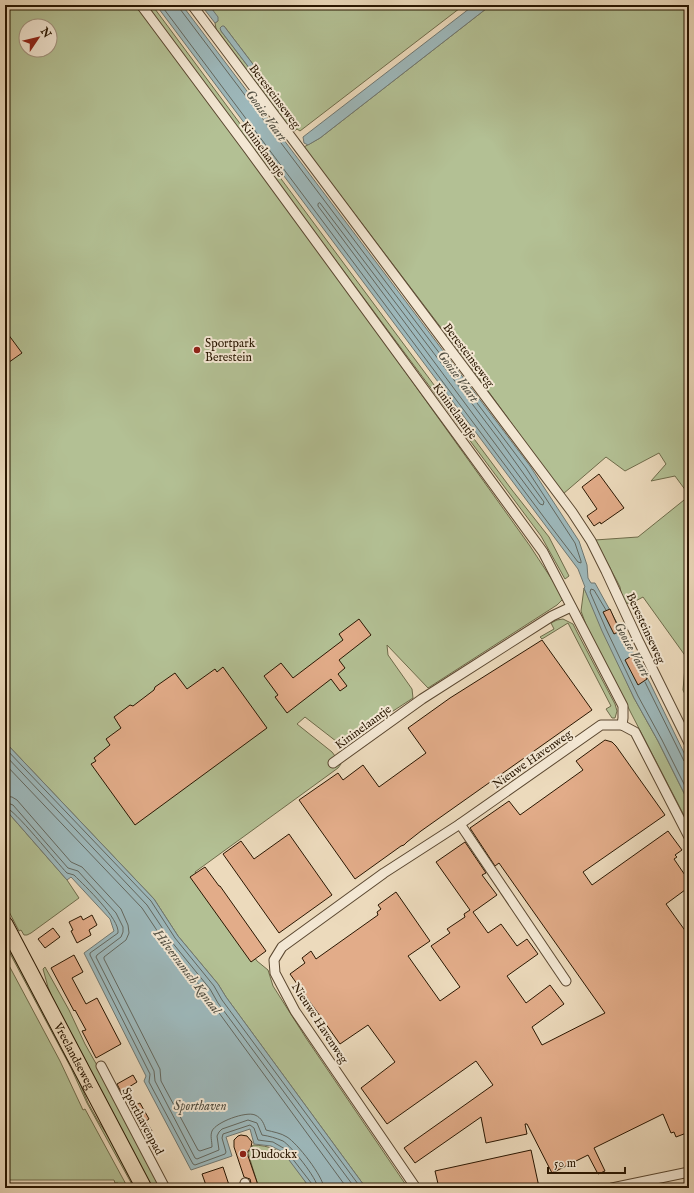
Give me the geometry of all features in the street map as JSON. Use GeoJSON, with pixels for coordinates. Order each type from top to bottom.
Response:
{"type":"FeatureCollection","features":[{"type":"Feature","properties":{"kind":"main road","name":"Vreelandseweg"},"geometry":{"type":"LineString","coordinates":[[5,924],[144,1188]]}},
{"type":"Feature","properties":{"kind":"street","name":"Kininelaantje"},"geometry":{"type":"LineString","coordinates":[[141,5],[543,552],[571,607],[552,616],[422,699],[333,763]]}},
{"type":"Feature","properties":{"kind":"street","name":"Beresteinseweg"},"geometry":{"type":"LineString","coordinates":[[192,5],[572,512],[591,541],[689,743]]}},
{"type":"Feature","properties":{"kind":"street"},"geometry":{"type":"LineString","coordinates":[[571,607],[623,706],[622,725],[635,732],[689,837]]}},
{"type":"Feature","properties":{"kind":"street","name":"Nieuwe Havenweg"},"geometry":{"type":"LineString","coordinates":[[416,1188],[295,1011],[275,973],[274,960],[282,948],[384,873],[460,824],[601,725],[622,725]]}},
{"type":"Feature","properties":{"kind":"street"},"geometry":{"type":"LineString","coordinates":[[460,824],[566,981]]}},
{"type":"Feature","properties":{"kind":"street","name":"Sporthavenpad"},"geometry":{"type":"LineString","coordinates":[[101,1066],[165,1188]]}},
{"type":"Feature","properties":{"kind":"street"},"geometry":{"type":"LineString","coordinates":[[612,1188],[689,1172]]}},
{"type":"Feature","properties":{"kind":"green space","name":"Sportpark Berestein"},"geometry":{"type":"Polygon","coordinates":[[[5,5],[138,5],[250,155],[530,546],[564,598],[557,605],[428,688],[387,645],[388,655],[412,689],[413,698],[341,745],[305,717],[297,724],[332,752],[341,764],[338,768],[195,872],[257,961],[268,970],[273,986],[306,1038],[408,1188],[366,1188],[218,984],[178,936],[154,899],[5,742],[5,5]]]}},
{"type":"Feature","properties":{"kind":"green space"},"geometry":{"type":"Polygon","coordinates":[[[147,5],[152,5],[512,490],[549,537],[569,576],[565,579],[541,536],[147,5]]]}},
{"type":"Feature","properties":{"kind":"green space"},"geometry":{"type":"Polygon","coordinates":[[[209,5],[464,5],[300,131],[297,129],[293,132],[217,34],[215,23],[218,21],[209,5]],[[224,26],[221,31],[292,124],[296,123],[224,26]]]}},
{"type":"Feature","properties":{"kind":"green space"},"geometry":{"type":"Polygon","coordinates":[[[491,5],[689,5],[689,495],[675,476],[651,481],[666,464],[659,453],[625,471],[606,457],[563,494],[467,362],[304,147],[320,138],[491,5]]]}},
{"type":"Feature","properties":{"kind":"green space"},"geometry":{"type":"Polygon","coordinates":[[[689,496],[689,661],[643,597],[630,604],[623,602],[620,587],[595,540],[638,537],[689,496]]]}},
{"type":"Feature","properties":{"kind":"green space"},"geometry":{"type":"Polygon","coordinates":[[[584,588],[634,698],[658,741],[689,803],[689,825],[613,677],[590,636],[581,611],[584,588]]]}},
{"type":"Feature","properties":{"kind":"green space"},"geometry":{"type":"Polygon","coordinates":[[[563,619],[573,624],[615,704],[617,711],[615,718],[612,718],[606,709],[611,706],[568,623],[542,639],[540,637],[554,629],[551,623],[563,619]]]}},
{"type":"Feature","properties":{"kind":"green space"},"geometry":{"type":"Polygon","coordinates":[[[689,664],[689,703],[683,690],[685,667],[689,664]]]}},
{"type":"Feature","properties":{"kind":"green space"},"geometry":{"type":"Polygon","coordinates":[[[5,809],[67,880],[79,898],[27,935],[24,935],[21,930],[19,931],[5,904],[5,809]]]}},
{"type":"Feature","properties":{"kind":"green space"},"geometry":{"type":"Polygon","coordinates":[[[5,937],[74,1069],[88,1103],[116,1148],[138,1188],[134,1188],[87,1103],[71,1068],[5,944],[5,937]]]}},
{"type":"Feature","properties":{"kind":"green space"},"geometry":{"type":"Polygon","coordinates":[[[5,958],[60,1061],[83,1110],[85,1109],[128,1188],[119,1188],[118,1183],[115,1183],[114,1180],[5,1180],[5,958]]]}},
{"type":"Feature","properties":{"kind":"green space"},"geometry":{"type":"Polygon","coordinates":[[[45,967],[162,1188],[150,1188],[58,1012],[48,987],[43,969],[45,967]]]}},
{"type":"Feature","properties":{"kind":"green space"},"geometry":{"type":"Polygon","coordinates":[[[253,1145],[264,1146],[281,1153],[293,1164],[310,1188],[226,1188],[246,1181],[248,1185],[257,1182],[248,1153],[253,1145]]]}},
{"type":"Feature","properties":{"kind":"water","name":"Gooise Vaart"},"geometry":{"type":"Polygon","coordinates":[[[156,5],[182,5],[530,466],[579,541],[587,565],[588,578],[591,583],[595,583],[650,683],[689,763],[689,803],[658,741],[634,698],[602,631],[584,588],[585,587],[578,569],[156,5]]]}},
{"type":"Feature","properties":{"kind":"water"},"geometry":{"type":"Polygon","coordinates":[[[201,5],[209,5],[218,17],[218,21],[215,23],[201,5]]]}},
{"type":"Feature","properties":{"kind":"water"},"geometry":{"type":"Polygon","coordinates":[[[474,5],[491,5],[320,138],[308,145],[304,143],[303,137],[474,5]]]}},
{"type":"Feature","properties":{"kind":"water"},"geometry":{"type":"Polygon","coordinates":[[[224,26],[296,122],[292,124],[221,31],[220,28],[224,26]]]}},
{"type":"Feature","properties":{"kind":"water"},"geometry":{"type":"Polygon","coordinates":[[[5,742],[154,899],[178,936],[218,984],[366,1188],[310,1188],[283,1152],[271,1146],[254,1144],[250,1129],[226,1137],[232,1156],[191,1170],[144,1081],[146,1076],[84,953],[114,931],[110,919],[71,877],[67,880],[5,809],[5,742]]]}},
{"type":"Feature","properties":{"kind":"building"},"geometry":{"type":"Polygon","coordinates":[[[5,330],[22,353],[5,365],[5,330]]]}},
{"type":"Feature","properties":{"kind":"building"},"geometry":{"type":"Polygon","coordinates":[[[599,474],[624,508],[601,524],[600,522],[594,526],[587,516],[597,509],[582,487],[599,474]]]}},
{"type":"Feature","properties":{"kind":"building"},"geometry":{"type":"Polygon","coordinates":[[[610,609],[620,631],[614,634],[603,612],[610,609]]]}},
{"type":"Feature","properties":{"kind":"building"},"geometry":{"type":"Polygon","coordinates":[[[359,619],[371,635],[339,660],[345,668],[338,674],[347,686],[340,691],[331,679],[287,713],[275,697],[278,695],[264,676],[281,663],[293,678],[343,640],[339,634],[359,619]]]}},
{"type":"Feature","properties":{"kind":"building"},"geometry":{"type":"Polygon","coordinates":[[[542,640],[592,710],[355,879],[299,800],[338,773],[343,780],[363,765],[379,787],[426,753],[408,728],[450,698],[542,640]]]}},
{"type":"Feature","properties":{"kind":"building"},"geometry":{"type":"Polygon","coordinates":[[[633,655],[647,679],[638,685],[625,660],[633,655]]]}},
{"type":"Feature","properties":{"kind":"building"},"geometry":{"type":"Polygon","coordinates":[[[223,667],[267,728],[135,825],[91,764],[96,761],[94,758],[110,745],[106,739],[121,728],[114,717],[130,705],[133,706],[154,690],[155,687],[175,673],[187,689],[215,669],[217,672],[223,667]]]}},
{"type":"Feature","properties":{"kind":"building"},"geometry":{"type":"Polygon","coordinates":[[[605,740],[612,742],[616,746],[665,815],[583,872],[592,885],[668,831],[682,850],[675,855],[677,857],[674,859],[689,881],[689,887],[666,904],[689,936],[689,1132],[676,1137],[674,1132],[671,1133],[663,1114],[594,1148],[605,1171],[598,1174],[588,1155],[552,1173],[527,1124],[525,1124],[527,1134],[486,1143],[481,1117],[415,1163],[404,1148],[493,1085],[476,1061],[387,1124],[361,1088],[395,1062],[368,1025],[340,1044],[290,974],[305,963],[302,958],[311,951],[316,959],[378,915],[377,912],[381,909],[378,905],[396,892],[430,941],[408,956],[440,1001],[460,987],[431,946],[450,933],[447,929],[465,917],[464,914],[470,910],[436,862],[465,842],[486,873],[482,875],[497,895],[473,912],[488,933],[501,924],[517,946],[527,939],[538,954],[507,976],[526,1003],[550,985],[564,1004],[532,1027],[542,1045],[605,1013],[499,863],[495,866],[470,828],[509,801],[520,815],[583,770],[576,761],[605,740]]]}},
{"type":"Feature","properties":{"kind":"building"},"geometry":{"type":"Polygon","coordinates":[[[289,834],[332,895],[279,933],[223,854],[241,841],[254,859],[289,834]]]}},
{"type":"Feature","properties":{"kind":"building"},"geometry":{"type":"Polygon","coordinates":[[[205,867],[266,951],[251,962],[190,877],[205,867]]]}},
{"type":"Feature","properties":{"kind":"building"},"geometry":{"type":"Polygon","coordinates":[[[92,915],[97,925],[89,930],[91,935],[77,943],[71,931],[73,930],[69,922],[81,916],[83,920],[92,915]]]}},
{"type":"Feature","properties":{"kind":"building"},"geometry":{"type":"Polygon","coordinates":[[[53,928],[60,937],[45,948],[38,939],[53,928]]]}},
{"type":"Feature","properties":{"kind":"building"},"geometry":{"type":"Polygon","coordinates":[[[74,955],[83,972],[72,978],[86,1004],[97,998],[121,1044],[96,1058],[82,1031],[86,1030],[51,968],[74,955]]]}},
{"type":"Feature","properties":{"kind":"building"},"geometry":{"type":"Polygon","coordinates":[[[133,1075],[137,1082],[121,1092],[117,1084],[133,1075]]]}},
{"type":"Feature","properties":{"kind":"building"},"geometry":{"type":"Polygon","coordinates":[[[140,1103],[149,1119],[146,1121],[152,1131],[145,1135],[130,1108],[140,1103]]]}},
{"type":"Feature","properties":{"kind":"building"},"geometry":{"type":"Polygon","coordinates":[[[241,1135],[247,1136],[252,1142],[247,1153],[259,1188],[252,1188],[250,1179],[244,1177],[234,1147],[234,1140],[241,1135]]]}},
{"type":"Feature","properties":{"kind":"building"},"geometry":{"type":"Polygon","coordinates":[[[531,1150],[539,1187],[439,1188],[435,1171],[531,1150]]]}},
{"type":"Feature","properties":{"kind":"building"},"geometry":{"type":"Polygon","coordinates":[[[223,1167],[230,1188],[207,1188],[202,1174],[223,1167]]]}},
{"type":"Feature","properties":{"kind":"place","name":"Sportpark Berestein"},"geometry":{"type":"Point","coordinates":[197,350]}},
{"type":"Feature","properties":{"kind":"place","name":"Dudockx"},"geometry":{"type":"Point","coordinates":[243,1154]}},
{"type":"Feature","properties":{"kind":"water label","name":"Hilversumsch Kanaal"},"geometry":{"type":"Point","coordinates":[188,971]}},
{"type":"Feature","properties":{"kind":"water label","name":"Sporthaven"},"geometry":{"type":"Point","coordinates":[200,1105]}}]}
